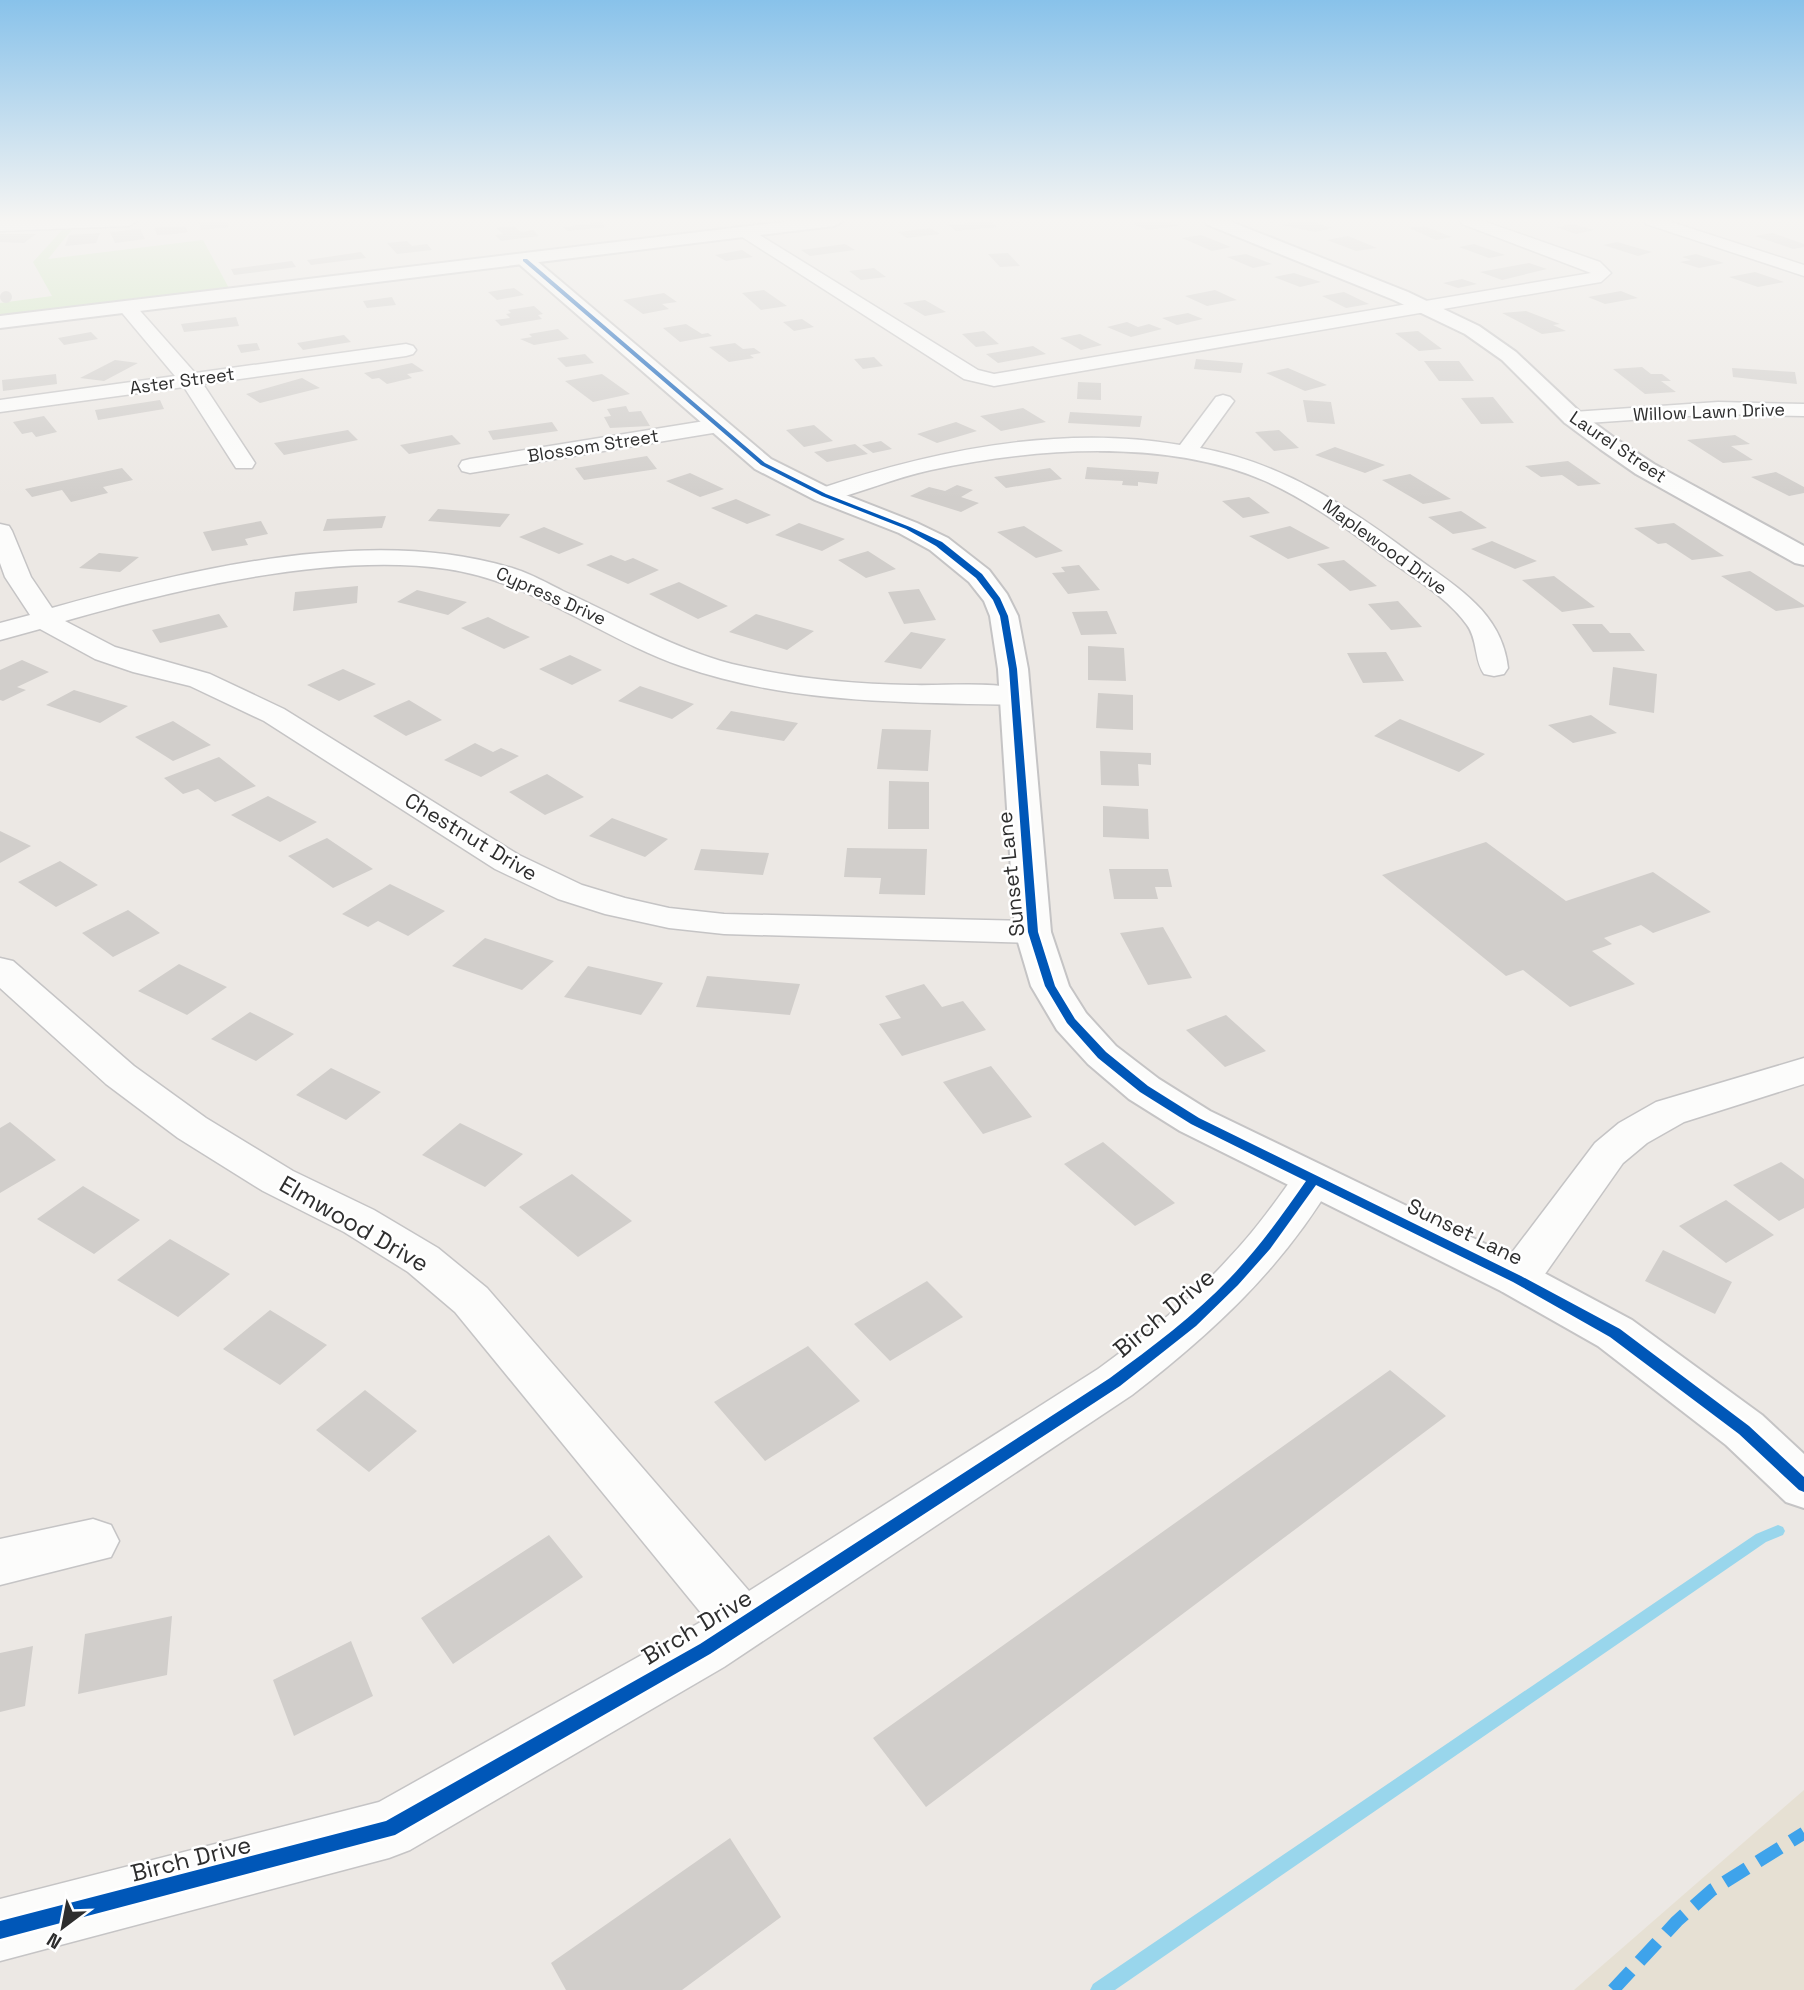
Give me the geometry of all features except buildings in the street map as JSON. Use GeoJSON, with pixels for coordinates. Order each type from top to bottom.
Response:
{"type":"FeatureCollection","features":[{"type":"Feature","properties":{"kind":"street"},"geometry":{"type":"LineString","coordinates":[[0,322],[74,314]]}},
{"type":"Feature","properties":{"kind":"street"},"geometry":{"type":"LineString","coordinates":[[132,314],[190,380],[244,463]]}},
{"type":"Feature","properties":{"kind":"street","name":"Sunset Lane"},"geometry":{"type":"LineString","coordinates":[[587,314],[763,464],[824,495],[908,528],[939,544],[979,576],[997,600],[1004,616],[1016,696],[1033,932],[1050,986],[1071,1021],[1102,1055],[1144,1089],[1195,1121],[1517,1279],[1615,1333],[1744,1430],[1804,1486]]}},
{"type":"Feature","properties":{"kind":"street"},"geometry":{"type":"LineString","coordinates":[[873,314],[971,375],[988,380],[1387,314]]}},
{"type":"Feature","properties":{"kind":"street","name":"Laurel Street"},"geometry":{"type":"LineString","coordinates":[[1441,314],[1490,341],[1573,418],[1645,469],[1804,557]]}},
{"type":"Feature","properties":{"kind":"street","name":"Aster Street"},"geometry":{"type":"LineString","coordinates":[[0,405],[406,350]]}},
{"type":"Feature","properties":{"kind":"street"},"geometry":{"type":"LineString","coordinates":[[1186,453],[1223,401]]}},
{"type":"Feature","properties":{"kind":"street","name":"Willow Lawn Drive"},"geometry":{"type":"LineString","coordinates":[[1573,418],[1718,408],[1804,410]]}},
{"type":"Feature","properties":{"kind":"street","name":"Blossom Street"},"geometry":{"type":"LineString","coordinates":[[470,466],[717,426]]}},
{"type":"Feature","properties":{"kind":"street","name":"Maplewood Drive"},"geometry":{"type":"LineString","coordinates":[[824,495],[879,475],[996,451],[1108,446],[1186,453],[1266,474],[1330,505],[1362,526],[1464,604],[1490,639],[1494,668]]}},
{"type":"Feature","properties":{"kind":"street","name":"Chestnut Drive"},"geometry":{"type":"LineString","coordinates":[[0,531],[18,577],[46,618],[73,638],[105,653],[200,680],[274,715],[508,862],[570,892],[643,912],[724,924],[1033,932]]}},
{"type":"Feature","properties":{"kind":"street","name":"Cypress Drive"},"geometry":{"type":"LineString","coordinates":[[0,632],[105,601],[224,576],[358,557],[418,557],[477,565],[508,575],[688,659],[727,671],[831,690],[1016,696]]}},
{"type":"Feature","properties":{"kind":"street","name":"Elmwood Drive"},"geometry":{"type":"LineString","coordinates":[[0,969],[120,1075],[192,1128],[278,1181],[359,1221],[423,1260],[471,1300],[743,1624]]}},
{"type":"Feature","properties":{"kind":"street"},"geometry":{"type":"LineString","coordinates":[[1517,1279],[1609,1153],[1633,1133],[1670,1112],[1804,1070]]}},
{"type":"Feature","properties":{"kind":"street","name":"Birch Drive"},"geometry":{"type":"LineString","coordinates":[[0,1930],[389,1829],[705,1649],[1115,1382],[1172,1339],[1233,1283],[1273,1237],[1313,1180]]}},
{"type":"Feature","properties":{"kind":"street"},"geometry":{"type":"LineString","coordinates":[[0,1562],[93,1541]]}},
{"type":"Feature","properties":{"kind":"shaded area"},"geometry":{"type":"Polygon","coordinates":[[[1804,1790],[1804,1990],[1574,1990],[1804,1790]]]}},
{"type":"Feature","properties":{"kind":"green space"},"geometry":{"type":"Polygon","coordinates":[[[0,314],[29,314],[0,317],[0,314]]]}},
{"type":"Feature","properties":{"kind":"waterway"},"geometry":{"type":"LineString","coordinates":[[1099,1990],[1761,1538],[1778,1531]]}},
{"type":"Feature","properties":{"kind":"marked path"},"geometry":{"type":"LineString","coordinates":[[1613,1990],[1677,1921],[1712,1890],[1804,1833]]}},
{"type":"Feature","properties":{"kind":"cycle path"},"geometry":{"type":"LineString","coordinates":[[588,314],[763,464],[824,495],[908,528],[939,544],[979,576],[997,600],[1004,616],[1013,669],[1033,932],[1050,986],[1071,1021],[1102,1055],[1144,1089],[1195,1121],[1517,1279],[1615,1333],[1744,1430],[1804,1486]]}},
{"type":"Feature","properties":{"kind":"cycle path"},"geometry":{"type":"LineString","coordinates":[[0,1930],[389,1829],[705,1649],[1115,1382],[1146,1359],[1234,1282],[1266,1246],[1313,1180]]}}]}
